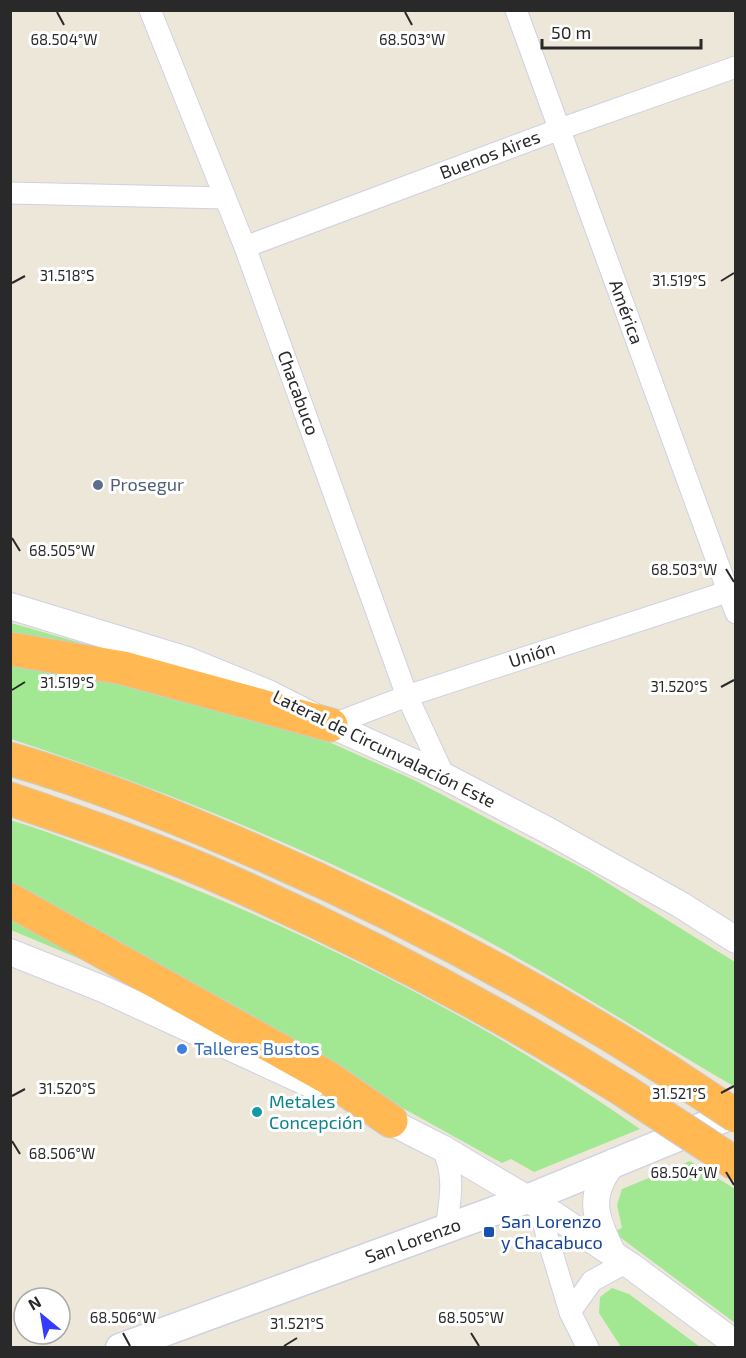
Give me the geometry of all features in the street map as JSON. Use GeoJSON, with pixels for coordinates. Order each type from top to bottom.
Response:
{"type":"FeatureCollection","features":[{"type":"Feature","properties":{"kind":"highway"},"geometry":{"type":"LineString","coordinates":[[10,649],[73,657],[123,668],[331,725]]}},
{"type":"Feature","properties":{"kind":"highway"},"geometry":{"type":"LineString","coordinates":[[10,759],[178,819],[381,909],[523,983],[735,1114]]}},
{"type":"Feature","properties":{"kind":"highway"},"geometry":{"type":"LineString","coordinates":[[10,799],[187,864],[342,933],[495,1012],[623,1090],[735,1164]]}},
{"type":"Feature","properties":{"kind":"highway"},"geometry":{"type":"LineString","coordinates":[[10,900],[327,1077],[391,1121]]}},
{"type":"Feature","properties":{"kind":"main road","name":"San Lorenzo"},"geometry":{"type":"LineString","coordinates":[[120,1347],[446,1228],[533,1202],[614,1162],[735,1114]]}},
{"type":"Feature","properties":{"kind":"street","name":"Chacabuco"},"geometry":{"type":"LineString","coordinates":[[150,10],[245,247],[407,696],[444,776]]}},
{"type":"Feature","properties":{"kind":"street","name":"América"},"geometry":{"type":"LineString","coordinates":[[516,10],[731,590],[735,613]]}},
{"type":"Feature","properties":{"kind":"street","name":"Buenos Aires"},"geometry":{"type":"LineString","coordinates":[[245,247],[560,129],[735,68]]}},
{"type":"Feature","properties":{"kind":"street"},"geometry":{"type":"LineString","coordinates":[[10,193],[225,198]]}},
{"type":"Feature","properties":{"kind":"street","name":"Unión"},"geometry":{"type":"LineString","coordinates":[[331,725],[407,696],[731,590]]}},
{"type":"Feature","properties":{"kind":"street","name":"Lateral de Circunvalación Este"},"geometry":{"type":"LineString","coordinates":[[10,606],[196,663],[268,693],[331,725],[444,776],[600,858],[735,940]]}},
{"type":"Feature","properties":{"kind":"street"},"geometry":{"type":"LineString","coordinates":[[10,952],[114,993],[391,1121],[442,1148],[533,1202],[619,1258],[735,1344]]}},
{"type":"Feature","properties":{"kind":"street"},"geometry":{"type":"LineString","coordinates":[[442,1148],[447,1158],[452,1182],[446,1228]]}},
{"type":"Feature","properties":{"kind":"street"},"geometry":{"type":"LineString","coordinates":[[614,1162],[600,1179],[595,1198],[599,1224],[619,1258]]}},
{"type":"Feature","properties":{"kind":"street"},"geometry":{"type":"LineString","coordinates":[[533,1202],[570,1312],[588,1347]]}},
{"type":"Feature","properties":{"kind":"street"},"geometry":{"type":"LineString","coordinates":[[570,1312],[592,1281],[619,1258]]}},
{"type":"Feature","properties":{"kind":"green space"},"geometry":{"type":"Polygon","coordinates":[[[11,623],[127,656],[11,637],[11,623]]]}},
{"type":"Feature","properties":{"kind":"green space"},"geometry":{"type":"Polygon","coordinates":[[[11,656],[36,659],[320,738],[412,779],[588,871],[735,962],[735,1087],[531,965],[406,899],[240,824],[126,779],[11,739],[11,656]]]}},
{"type":"Feature","properties":{"kind":"green space"},"geometry":{"type":"Polygon","coordinates":[[[10,820],[71,841],[233,905],[354,961],[529,1056],[640,1129],[534,1172],[511,1159],[502,1163],[11,892],[10,820]]]}},
{"type":"Feature","properties":{"kind":"green space"},"geometry":{"type":"Polygon","coordinates":[[[10,915],[88,956],[85,961],[11,930],[10,915]]]}},
{"type":"Feature","properties":{"kind":"green space"},"geometry":{"type":"Polygon","coordinates":[[[690,1161],[735,1189],[735,1323],[613,1232],[622,1228],[617,1205],[622,1189],[690,1161]]]}},
{"type":"Feature","properties":{"kind":"green space"},"geometry":{"type":"Polygon","coordinates":[[[612,1288],[629,1294],[700,1347],[621,1347],[599,1313],[600,1297],[612,1288]]]}},
{"type":"Feature","properties":{"kind":"place","name":"Prosegur"},"geometry":{"type":"Point","coordinates":[98,485]}},
{"type":"Feature","properties":{"kind":"place","name":"Talleres Bustos"},"geometry":{"type":"Point","coordinates":[182,1049]}},
{"type":"Feature","properties":{"kind":"place","name":"Metales Concepción"},"geometry":{"type":"Point","coordinates":[257,1112]}},
{"type":"Feature","properties":{"kind":"place","name":"San Lorenzo y Chacabuco"},"geometry":{"type":"Point","coordinates":[489,1232]}}]}
